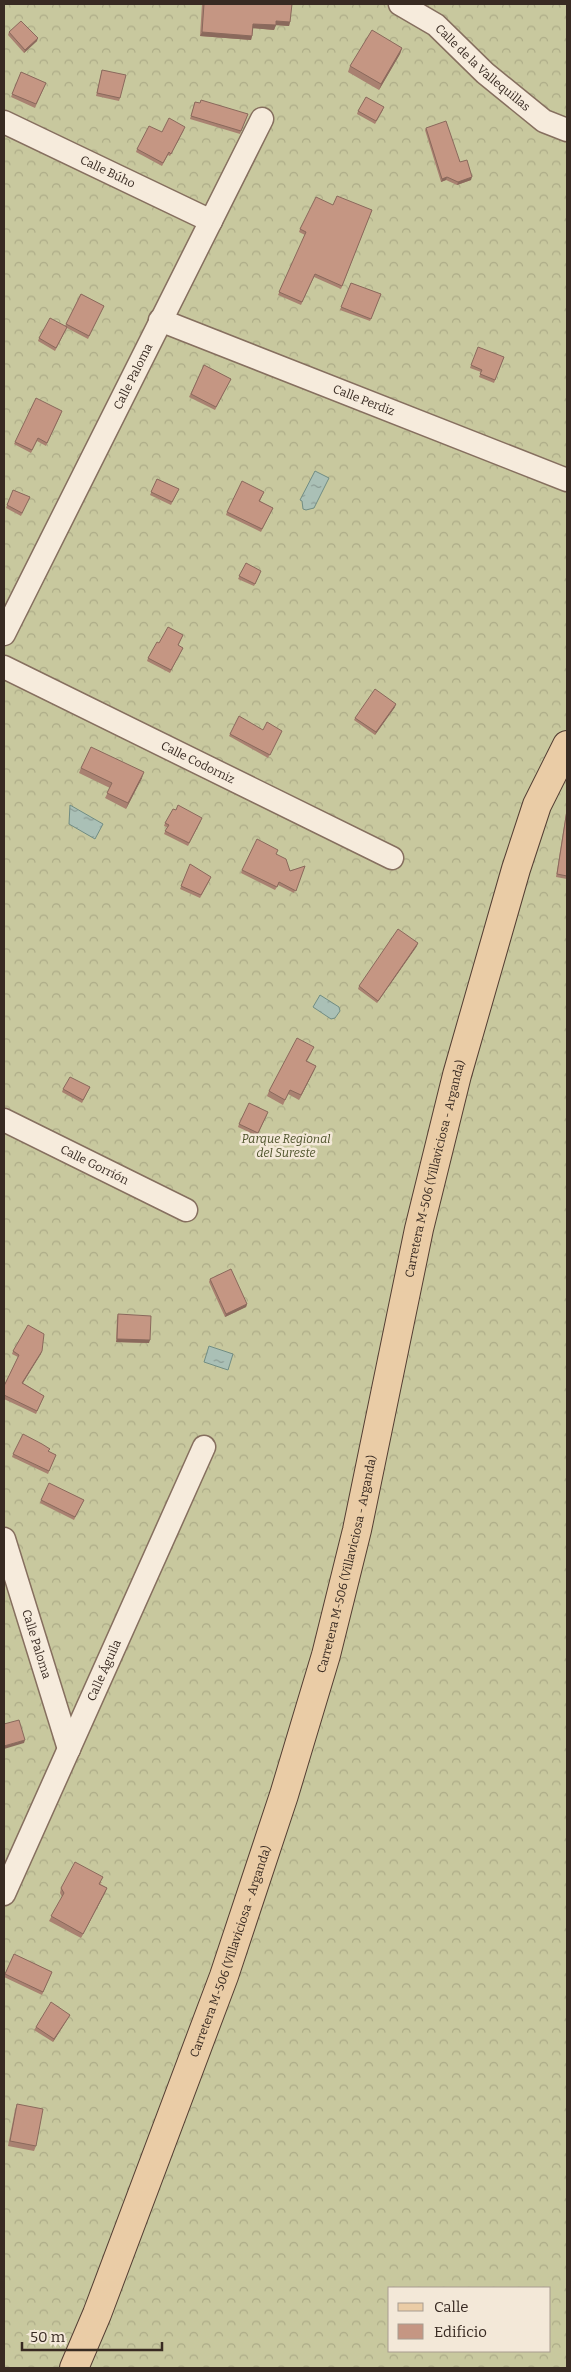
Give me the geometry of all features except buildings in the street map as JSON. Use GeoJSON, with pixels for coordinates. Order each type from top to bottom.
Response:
{"type":"FeatureCollection","features":[{"type":"Feature","properties":{"kind":"main road","name":"Carretera M-506 (Villaviciosa - Arganda)"},"geometry":{"type":"LineString","coordinates":[[74,2368],[97,2314],[224,1976],[287,1786],[341,1599],[419,1229],[457,1075],[519,860],[537,805],[567,745]]}},
{"type":"Feature","properties":{"kind":"street","name":"Calle de la Vallequillas"},"geometry":{"type":"LineString","coordinates":[[400,4],[436,25],[485,72],[544,121],[567,130]]}},
{"type":"Feature","properties":{"kind":"street","name":"Calle Paloma"},"geometry":{"type":"LineString","coordinates":[[4,634],[262,119]]}},
{"type":"Feature","properties":{"kind":"street","name":"Calle Búho"},"geometry":{"type":"LineString","coordinates":[[4,122],[211,221]]}},
{"type":"Feature","properties":{"kind":"street","name":"Calle Perdiz"},"geometry":{"type":"LineString","coordinates":[[160,320],[567,480]]}},
{"type":"Feature","properties":{"kind":"street","name":"Calle Codorniz"},"geometry":{"type":"LineString","coordinates":[[4,667],[392,858]]}},
{"type":"Feature","properties":{"kind":"street","name":"Calle Gorrión"},"geometry":{"type":"LineString","coordinates":[[4,1120],[186,1210]]}},
{"type":"Feature","properties":{"kind":"street","name":"Calle Águila"},"geometry":{"type":"LineString","coordinates":[[4,1894],[204,1447]]}},
{"type":"Feature","properties":{"kind":"street","name":"Calle Paloma"},"geometry":{"type":"LineString","coordinates":[[4,1539],[69,1749]]}},
{"type":"Feature","properties":{"kind":"green space","name":"Parque Regional del Sureste"},"geometry":{"type":"Polygon","coordinates":[[[4,4],[567,4],[567,2368],[4,2368],[4,4]]]}},
{"type":"Feature","properties":{"kind":"water"},"geometry":{"type":"Polygon","coordinates":[[[315,471],[329,478],[314,508],[306,510],[303,509],[302,501],[300,500],[315,471]]]}},
{"type":"Feature","properties":{"kind":"water"},"geometry":{"type":"Polygon","coordinates":[[[70,805],[103,824],[95,839],[69,824],[70,805]]]}},
{"type":"Feature","properties":{"kind":"water"},"geometry":{"type":"Polygon","coordinates":[[[320,995],[339,1007],[340,1011],[335,1018],[331,1019],[313,1007],[320,995]]]}},
{"type":"Feature","properties":{"kind":"water"},"geometry":{"type":"Polygon","coordinates":[[[209,1346],[233,1354],[228,1370],[204,1362],[209,1346]]]}}]}
